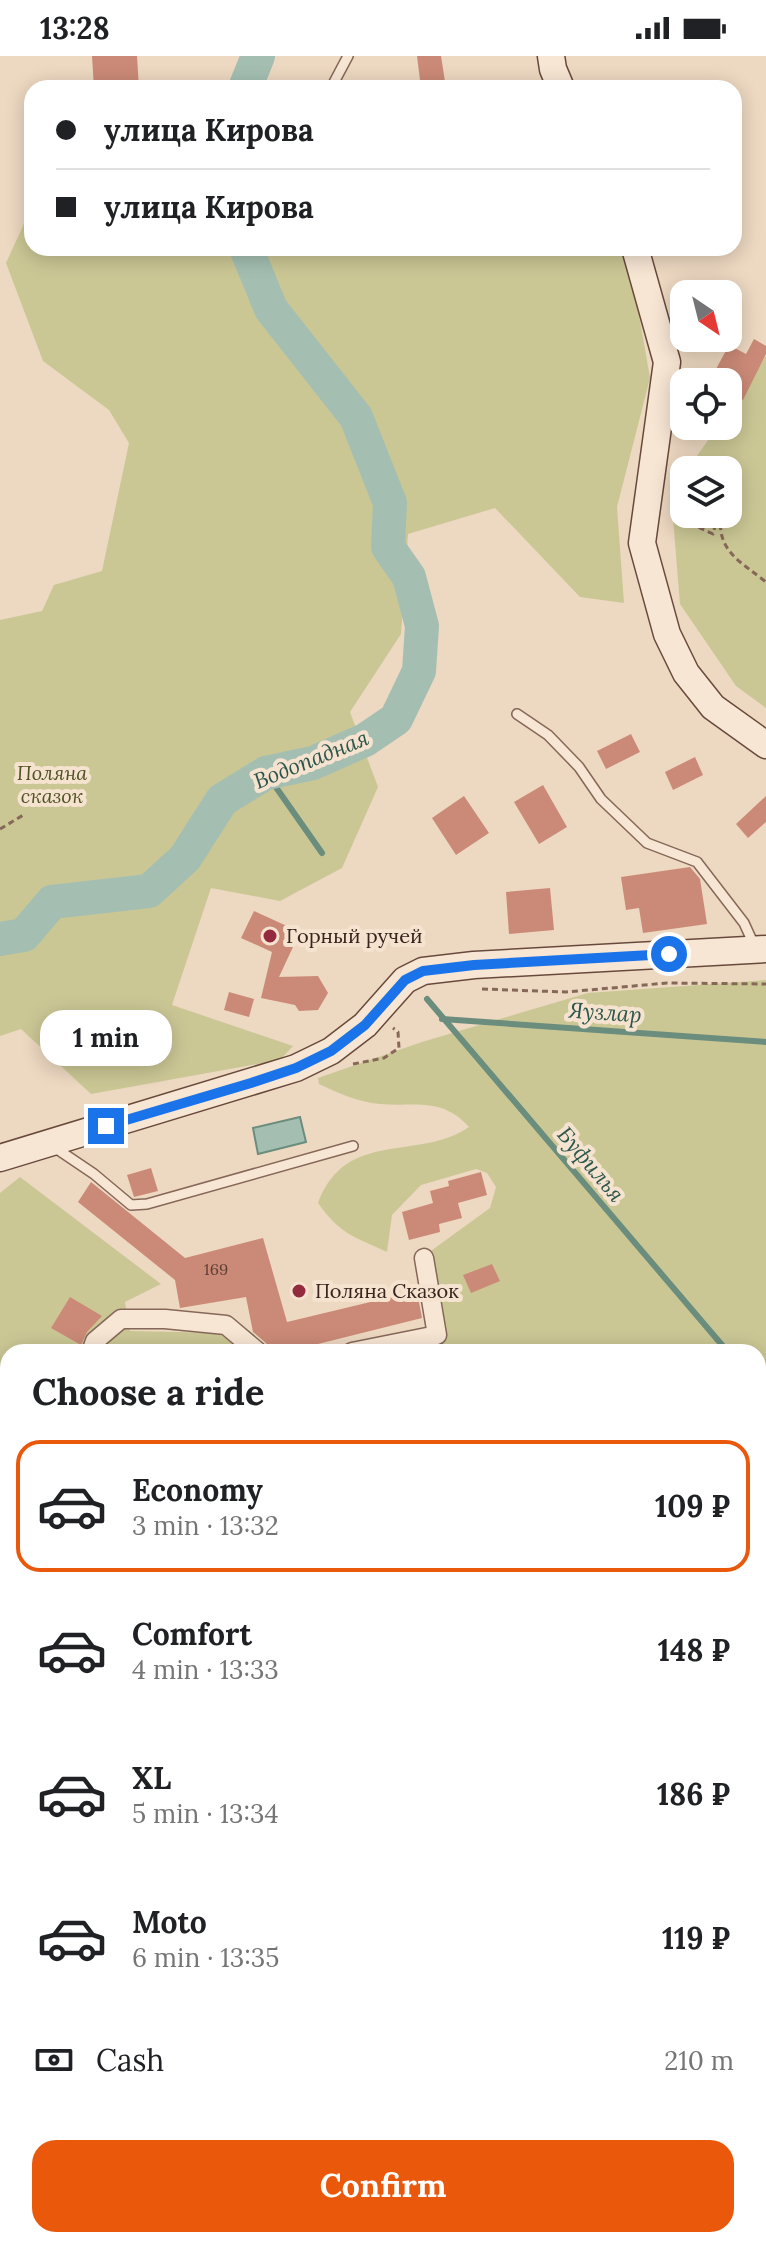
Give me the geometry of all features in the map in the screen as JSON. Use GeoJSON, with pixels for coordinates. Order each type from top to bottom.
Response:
{"type":"FeatureCollection","features":[{"type":"Feature","properties":{"kind":"street"},"geometry":{"type":"LineString","coordinates":[[551,56],[558,80]]}},
{"type":"Feature","properties":{"kind":"street"},"geometry":{"type":"LineString","coordinates":[[637,256],[667,362],[642,543],[667,634],[686,673],[713,707],[766,745]]}},
{"type":"Feature","properties":{"kind":"street"},"geometry":{"type":"LineString","coordinates":[[0,1158],[296,1068],[331,1051],[354,1034],[405,980],[423,971],[474,965],[761,949]]}},
{"type":"Feature","properties":{"kind":"street"},"geometry":{"type":"LineString","coordinates":[[392,1344],[437,1335],[424,1258]]}},
{"type":"Feature","properties":{"kind":"street"},"geometry":{"type":"LineString","coordinates":[[94,1344],[121,1319],[165,1319],[226,1325],[249,1344]]}},
{"type":"Feature","properties":{"kind":"lane"},"geometry":{"type":"LineString","coordinates":[[335,80],[348,56]]}},
{"type":"Feature","properties":{"kind":"lane"},"geometry":{"type":"LineString","coordinates":[[517,714],[548,735],[579,767],[601,799],[647,843],[697,862],[761,949]]}},
{"type":"Feature","properties":{"kind":"lane"},"geometry":{"type":"LineString","coordinates":[[48,1143],[94,1174],[131,1205],[147,1204],[353,1146]]}},
{"type":"Feature","properties":{"kind":"path"},"geometry":{"type":"LineString","coordinates":[[700,528],[713,534],[715,528]]}},
{"type":"Feature","properties":{"kind":"path"},"geometry":{"type":"LineString","coordinates":[[719,528],[731,553],[766,582]]}},
{"type":"Feature","properties":{"kind":"path"},"geometry":{"type":"LineString","coordinates":[[0,829],[25,814]]}},
{"type":"Feature","properties":{"kind":"path"},"geometry":{"type":"LineString","coordinates":[[481,989],[566,992],[667,983],[766,984]]}},
{"type":"Feature","properties":{"kind":"path"},"geometry":{"type":"LineString","coordinates":[[340,1067],[384,1058],[399,1048],[398,1032],[390,1026]]}},
{"type":"Feature","properties":{"kind":"green space","name":"Поляна сказок"},"geometry":{"type":"Polygon","coordinates":[[[24,224],[24,256],[234,256],[236,264],[262,256],[625,256],[630,263],[650,378],[617,507],[624,603],[580,597],[495,508],[408,534],[401,634],[350,712],[378,787],[342,868],[280,901],[211,888],[172,1005],[293,1046],[280,1060],[91,1094],[21,1029],[0,1036],[0,620],[42,611],[54,585],[102,571],[129,443],[109,410],[43,361],[6,263],[24,224]]]}},
{"type":"Feature","properties":{"kind":"green space"},"geometry":{"type":"Polygon","coordinates":[[[766,356],[766,708],[736,686],[680,604],[674,528],[742,528],[742,456],[697,456],[708,440],[742,440],[742,391],[766,356]]]}},
{"type":"Feature","properties":{"kind":"green space"},"geometry":{"type":"Polygon","coordinates":[[[766,980],[766,1344],[443,1344],[428,1253],[490,1208],[496,1187],[487,1173],[476,1169],[421,1185],[392,1215],[387,1252],[348,1234],[318,1203],[330,1180],[346,1164],[365,1155],[449,1137],[469,1127],[449,1111],[438,1107],[364,1101],[319,1084],[318,1078],[422,1042],[588,993],[766,980]]]}},
{"type":"Feature","properties":{"kind":"green space"},"geometry":{"type":"Polygon","coordinates":[[[20,1177],[161,1284],[125,1302],[130,1331],[226,1333],[239,1344],[0,1344],[0,1193],[20,1177]]]}},
{"type":"Feature","properties":{"kind":"shaded area"},"geometry":{"type":"Polygon","coordinates":[[[300,1117],[306,1142],[258,1154],[253,1128],[300,1117]]]}},
{"type":"Feature","properties":{"kind":"building"},"geometry":{"type":"Polygon","coordinates":[[[92,56],[137,56],[138,80],[94,80],[92,56]]]}},
{"type":"Feature","properties":{"kind":"building"},"geometry":{"type":"Polygon","coordinates":[[[417,56],[441,56],[445,80],[420,80],[417,56]]]}},
{"type":"Feature","properties":{"kind":"building"},"geometry":{"type":"Polygon","coordinates":[[[754,339],[766,346],[766,354],[743,400],[742,368],[717,368],[725,352],[746,354],[754,339]]]}},
{"type":"Feature","properties":{"kind":"building"},"geometry":{"type":"Polygon","coordinates":[[[631,734],[640,752],[606,769],[597,751],[631,734]]]}},
{"type":"Feature","properties":{"kind":"building"},"geometry":{"type":"Polygon","coordinates":[[[695,757],[703,775],[673,790],[665,772],[695,757]]]}},
{"type":"Feature","properties":{"kind":"building"},"geometry":{"type":"Polygon","coordinates":[[[543,785],[567,827],[539,844],[514,802],[543,785]]]}},
{"type":"Feature","properties":{"kind":"building"},"geometry":{"type":"Polygon","coordinates":[[[464,796],[489,833],[456,855],[432,818],[464,796]]]}},
{"type":"Feature","properties":{"kind":"building"},"geometry":{"type":"Polygon","coordinates":[[[766,796],[766,822],[748,838],[736,824],[766,796]]]}},
{"type":"Feature","properties":{"kind":"building"},"geometry":{"type":"Polygon","coordinates":[[[690,867],[700,879],[707,924],[643,933],[639,908],[626,910],[621,877],[690,867]]]}},
{"type":"Feature","properties":{"kind":"building"},"geometry":{"type":"Polygon","coordinates":[[[550,888],[554,930],[509,934],[506,892],[550,888]]]}},
{"type":"Feature","properties":{"kind":"building"},"geometry":{"type":"Polygon","coordinates":[[[254,911],[300,932],[279,977],[318,976],[328,993],[318,1010],[299,1011],[295,1005],[261,998],[272,952],[241,938],[254,911]]]}},
{"type":"Feature","properties":{"kind":"building"},"geometry":{"type":"Polygon","coordinates":[[[229,992],[254,999],[249,1017],[224,1010],[229,992]]]}},
{"type":"Feature","properties":{"kind":"building"},"geometry":{"type":"Polygon","coordinates":[[[151,1168],[158,1191],[134,1197],[127,1175],[151,1168]]]}},
{"type":"Feature","properties":{"kind":"building"},"geometry":{"type":"Polygon","coordinates":[[[481,1172],[487,1195],[458,1203],[462,1218],[439,1224],[440,1232],[409,1240],[402,1212],[433,1203],[430,1191],[449,1186],[448,1181],[481,1172]]]}},
{"type":"Feature","properties":{"kind":"building"},"geometry":{"type":"Polygon","coordinates":[[[91,1182],[185,1258],[263,1238],[287,1322],[408,1293],[418,1297],[422,1318],[318,1344],[266,1344],[253,1332],[246,1297],[180,1308],[175,1280],[78,1202],[91,1182]]]}},
{"type":"Feature","properties":{"kind":"building"},"geometry":{"type":"Polygon","coordinates":[[[492,1264],[500,1281],[471,1293],[463,1275],[492,1264]]]}},
{"type":"Feature","properties":{"kind":"building"},"geometry":{"type":"Polygon","coordinates":[[[70,1297],[102,1316],[87,1332],[81,1344],[51,1328],[70,1297]]]}},
{"type":"Feature","properties":{"kind":"waterway","name":"Водопадная"},"geometry":{"type":"LineString","coordinates":[[248,80],[258,56]]}},
{"type":"Feature","properties":{"kind":"waterway","name":"Водопадная"},"geometry":{"type":"LineString","coordinates":[[0,939],[24,935],[52,902],[149,891],[185,858],[222,800],[266,773],[313,763],[365,740],[396,719],[419,671],[422,626],[409,577],[388,547],[390,503],[356,417],[271,309],[249,256]]}},
{"type":"Feature","properties":{"kind":"waterway","name":"Яузлар"},"geometry":{"type":"LineString","coordinates":[[266,773],[322,853]]}},
{"type":"Feature","properties":{"kind":"waterway","name":"Буфилья"},"geometry":{"type":"LineString","coordinates":[[427,999],[721,1344]]}},
{"type":"Feature","properties":{"kind":"waterway","name":"Яузлар"},"geometry":{"type":"LineString","coordinates":[[442,1019],[766,1042]]}},
{"type":"Feature","properties":{"kind":"place","name":"Горный ручей"},"geometry":{"type":"Point","coordinates":[270,936]}},
{"type":"Feature","properties":{"kind":"place","name":"Поляна Сказок"},"geometry":{"type":"Point","coordinates":[299,1291]}},
{"type":"Feature","properties":{"kind":"route"},"geometry":{"type":"LineString","coordinates":[[106,1126],[296,1068],[331,1051],[365,1025],[405,980],[423,971],[474,965],[669,954]]}}]}
